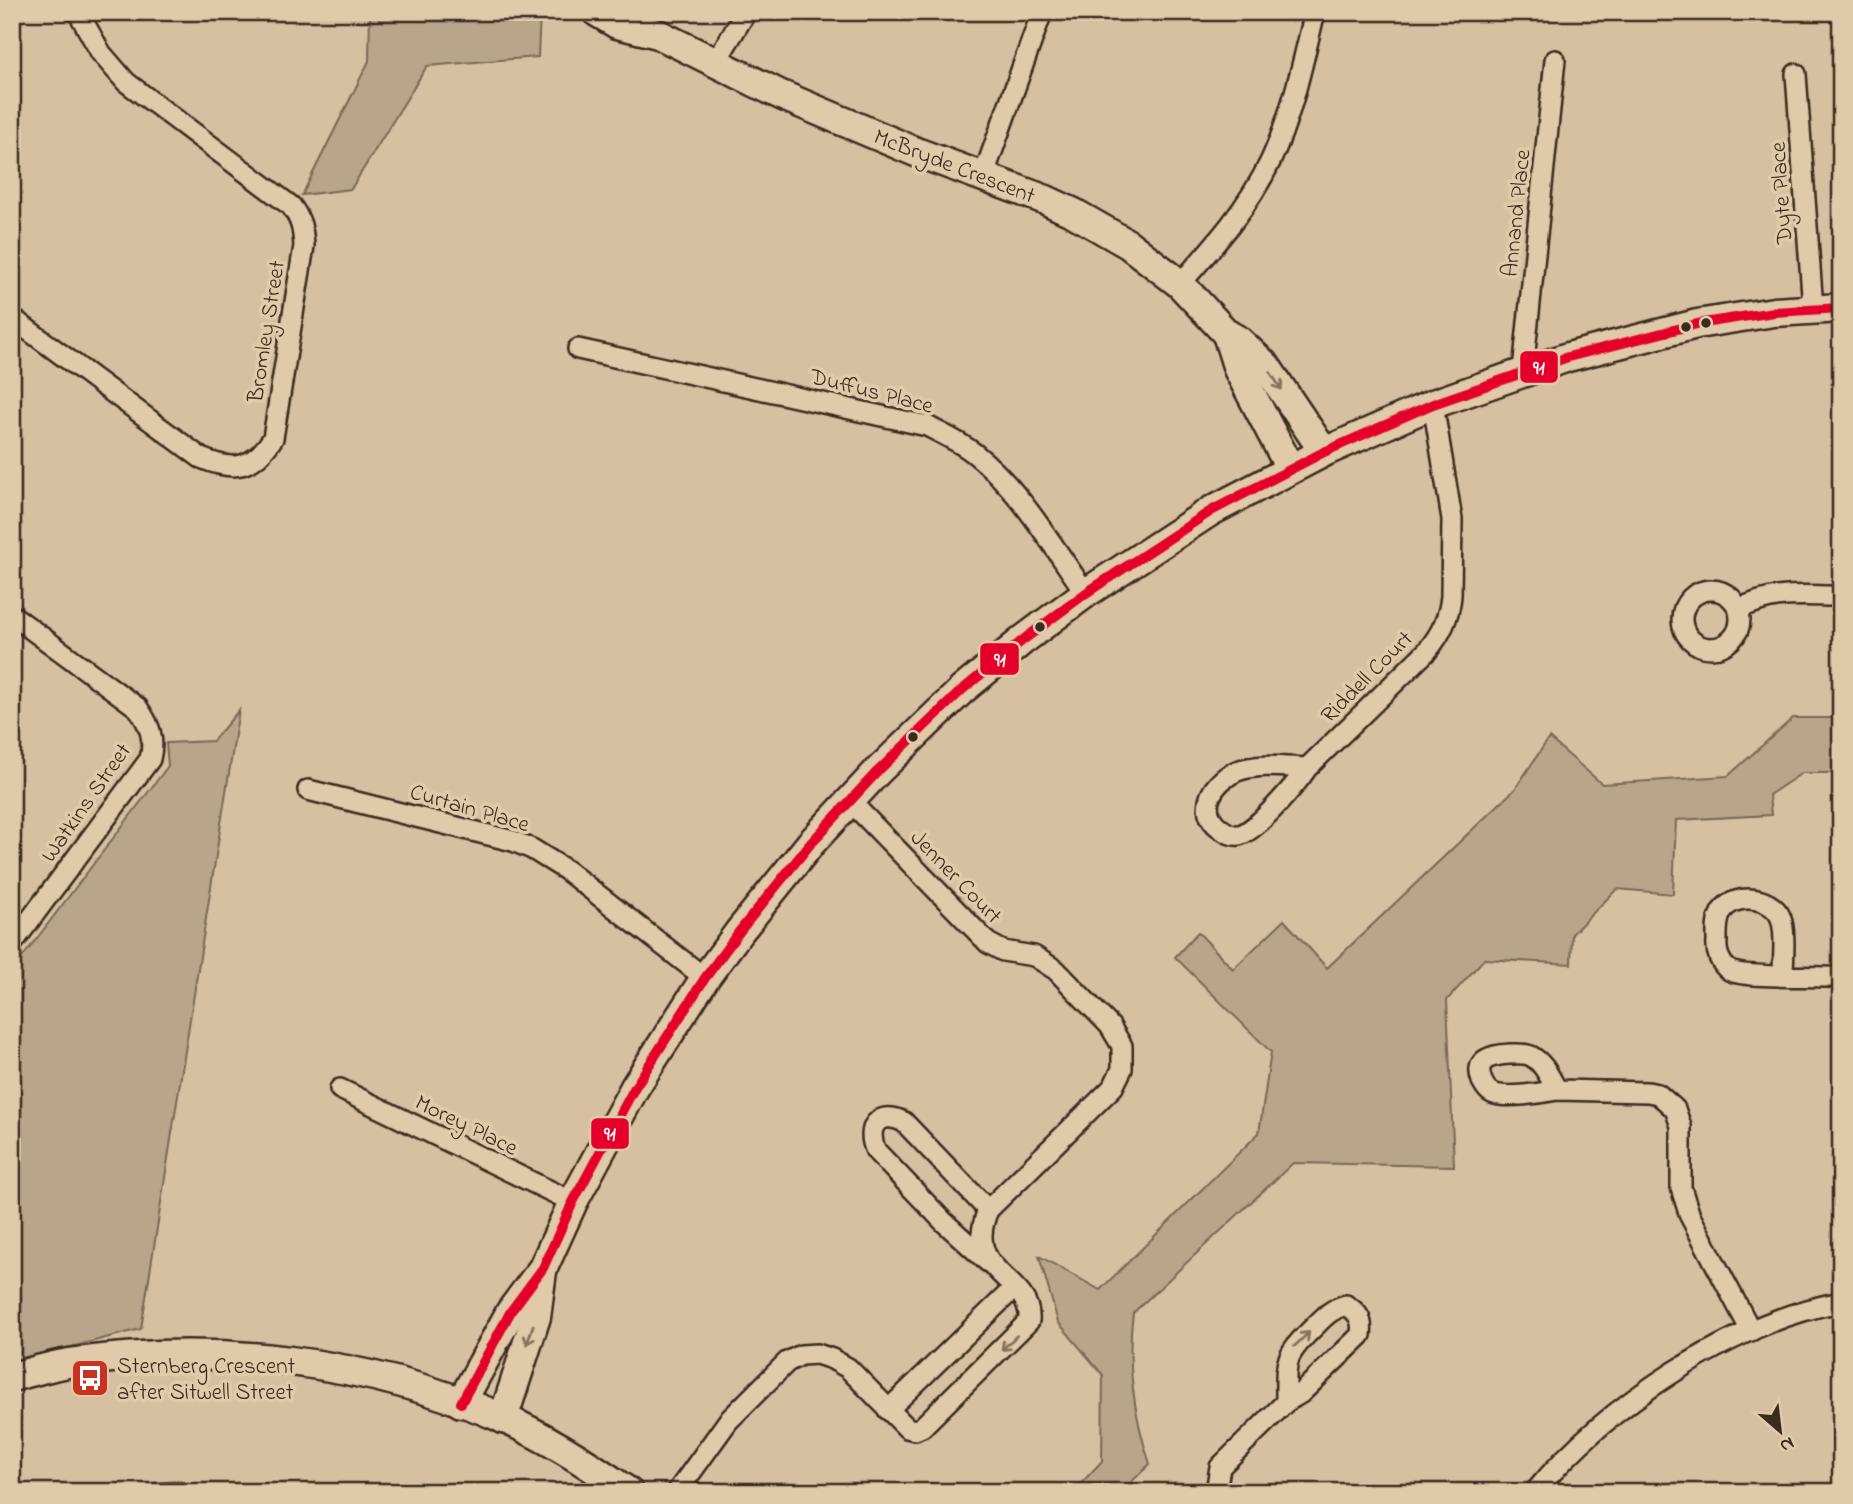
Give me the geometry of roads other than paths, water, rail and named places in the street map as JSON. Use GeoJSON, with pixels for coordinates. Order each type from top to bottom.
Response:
{"type":"FeatureCollection","features":[{"type":"Feature","properties":{"kind":"street","name":"Bromley Street"},"geometry":{"type":"LineString","coordinates":[[12,318],[201,458],[220,466],[239,466],[256,459],[273,438],[304,246],[303,228],[298,216],[290,206],[126,82],[101,54],[78,12]]}},
{"type":"Feature","properties":{"kind":"street","name":"McBryde Crescent"},"geometry":{"type":"LineString","coordinates":[[597,12],[617,24],[658,34],[715,63],[916,152],[1046,200],[1128,244],[1180,284],[1227,334],[1238,340],[1266,366],[1324,452]]}},
{"type":"Feature","properties":{"kind":"street","name":"McBryde Crescent"},"geometry":{"type":"LineString","coordinates":[[632,12],[658,34]]}},
{"type":"Feature","properties":{"kind":"street"},"geometry":{"type":"LineString","coordinates":[[715,63],[746,12]]}},
{"type":"Feature","properties":{"kind":"street"},"geometry":{"type":"LineString","coordinates":[[983,177],[1042,12]]}},
{"type":"Feature","properties":{"kind":"street"},"geometry":{"type":"LineString","coordinates":[[1180,284],[1212,249],[1244,207],[1271,160],[1291,109],[1314,16]]}},
{"type":"Feature","properties":{"kind":"street","name":"Annand Place"},"geometry":{"type":"LineString","coordinates":[[1523,371],[1555,60]]}},
{"type":"Feature","properties":{"kind":"street","name":"Dyte Place"},"geometry":{"type":"LineString","coordinates":[[1797,74],[1813,309]]}},
{"type":"Feature","properties":{"kind":"street"},"geometry":{"type":"LineString","coordinates":[[461,1403],[511,1311],[543,1268],[573,1202],[635,1087],[705,978],[803,853],[877,772],[962,690],[1023,640],[1086,593],[1211,511],[1290,468],[1433,404],[1568,356],[1697,324],[1841,307]]}},
{"type":"Feature","properties":{"kind":"street","name":"McBryde Crescent"},"geometry":{"type":"LineString","coordinates":[[1227,334],[1238,369],[1290,468]]}},
{"type":"Feature","properties":{"kind":"street","name":"Duffus Place"},"geometry":{"type":"LineString","coordinates":[[578,349],[927,426],[967,448],[1002,479],[1086,593]]}},
{"type":"Feature","properties":{"kind":"street","name":"Riddell Court"},"geometry":{"type":"LineString","coordinates":[[1307,768],[1250,767],[1234,772],[1214,787],[1208,797],[1208,811],[1215,824],[1226,833],[1238,836],[1249,831],[1294,786],[1307,768],[1427,651],[1442,633],[1450,609],[1452,519],[1433,404]]}},
{"type":"Feature","properties":{"kind":"street"},"geometry":{"type":"LineString","coordinates":[[1739,609],[1761,598],[1841,596]]}},
{"type":"Feature","properties":{"kind":"street","name":"Watkins Street"},"geometry":{"type":"LineString","coordinates":[[12,615],[138,708],[147,720],[153,747],[150,759],[12,944]]}},
{"type":"Feature","properties":{"kind":"street","name":"Curtain Place"},"geometry":{"type":"LineString","coordinates":[[308,790],[513,841],[532,849],[566,870],[705,978]]}},
{"type":"Feature","properties":{"kind":"street","name":"Jenner Court"},"geometry":{"type":"LineString","coordinates":[[850,802],[988,943],[1003,951],[1034,956],[1056,970],[1110,1026],[1122,1046],[1122,1069],[1113,1087],[988,1210]]}},
{"type":"Feature","properties":{"kind":"street"},"geometry":{"type":"LineString","coordinates":[[1783,975],[1783,920],[1774,906],[1760,900],[1740,900],[1730,904],[1722,911],[1717,921],[1716,946],[1719,958],[1729,971],[1744,975],[1841,978]]}},
{"type":"Feature","properties":{"kind":"street","name":"Morey Place"},"geometry":{"type":"LineString","coordinates":[[340,1089],[573,1202]]}},
{"type":"Feature","properties":{"kind":"street"},"geometry":{"type":"LineString","coordinates":[[1557,1090],[1648,1092],[1658,1094],[1675,1109],[1681,1126],[1681,1188],[1690,1216],[1751,1331]]}},
{"type":"Feature","properties":{"kind":"street"},"geometry":{"type":"LineString","coordinates":[[677,1492],[728,1420],[787,1362],[801,1355],[817,1354],[848,1368],[907,1428],[915,1430],[922,1427],[1026,1326],[1030,1312],[1025,1299],[876,1152],[872,1144],[872,1132],[877,1122],[893,1117],[904,1122],[988,1210],[982,1224],[981,1238],[984,1251],[994,1268]]}},
{"type":"Feature","properties":{"kind":"street"},"geometry":{"type":"LineString","coordinates":[[503,1419],[536,1317],[543,1268]]}},
{"type":"Feature","properties":{"kind":"street"},"geometry":{"type":"LineString","coordinates":[[888,1410],[1014,1288]]}},
{"type":"Feature","properties":{"kind":"street"},"geometry":{"type":"LineString","coordinates":[[1535,1492],[1574,1450],[1633,1401],[1669,1376],[1751,1331],[1799,1312],[1841,1302]]}},
{"type":"Feature","properties":{"kind":"street"},"geometry":{"type":"LineString","coordinates":[[1216,1492],[1220,1467],[1286,1402],[1301,1394],[1361,1335],[1362,1323],[1356,1311],[1346,1305],[1333,1309],[1292,1349],[1286,1368],[1286,1402]]}},
{"type":"Feature","properties":{"kind":"street"},"geometry":{"type":"LineString","coordinates":[[12,1377],[67,1364],[151,1355],[226,1354],[316,1364],[390,1379],[503,1419],[597,1471],[628,1492]]}},
{"type":"Feature","properties":{"kind":"place","name":"Sternberg Crescent after Sitwell Street"},"geometry":{"type":"Point","coordinates":[90,1378]}}]}
